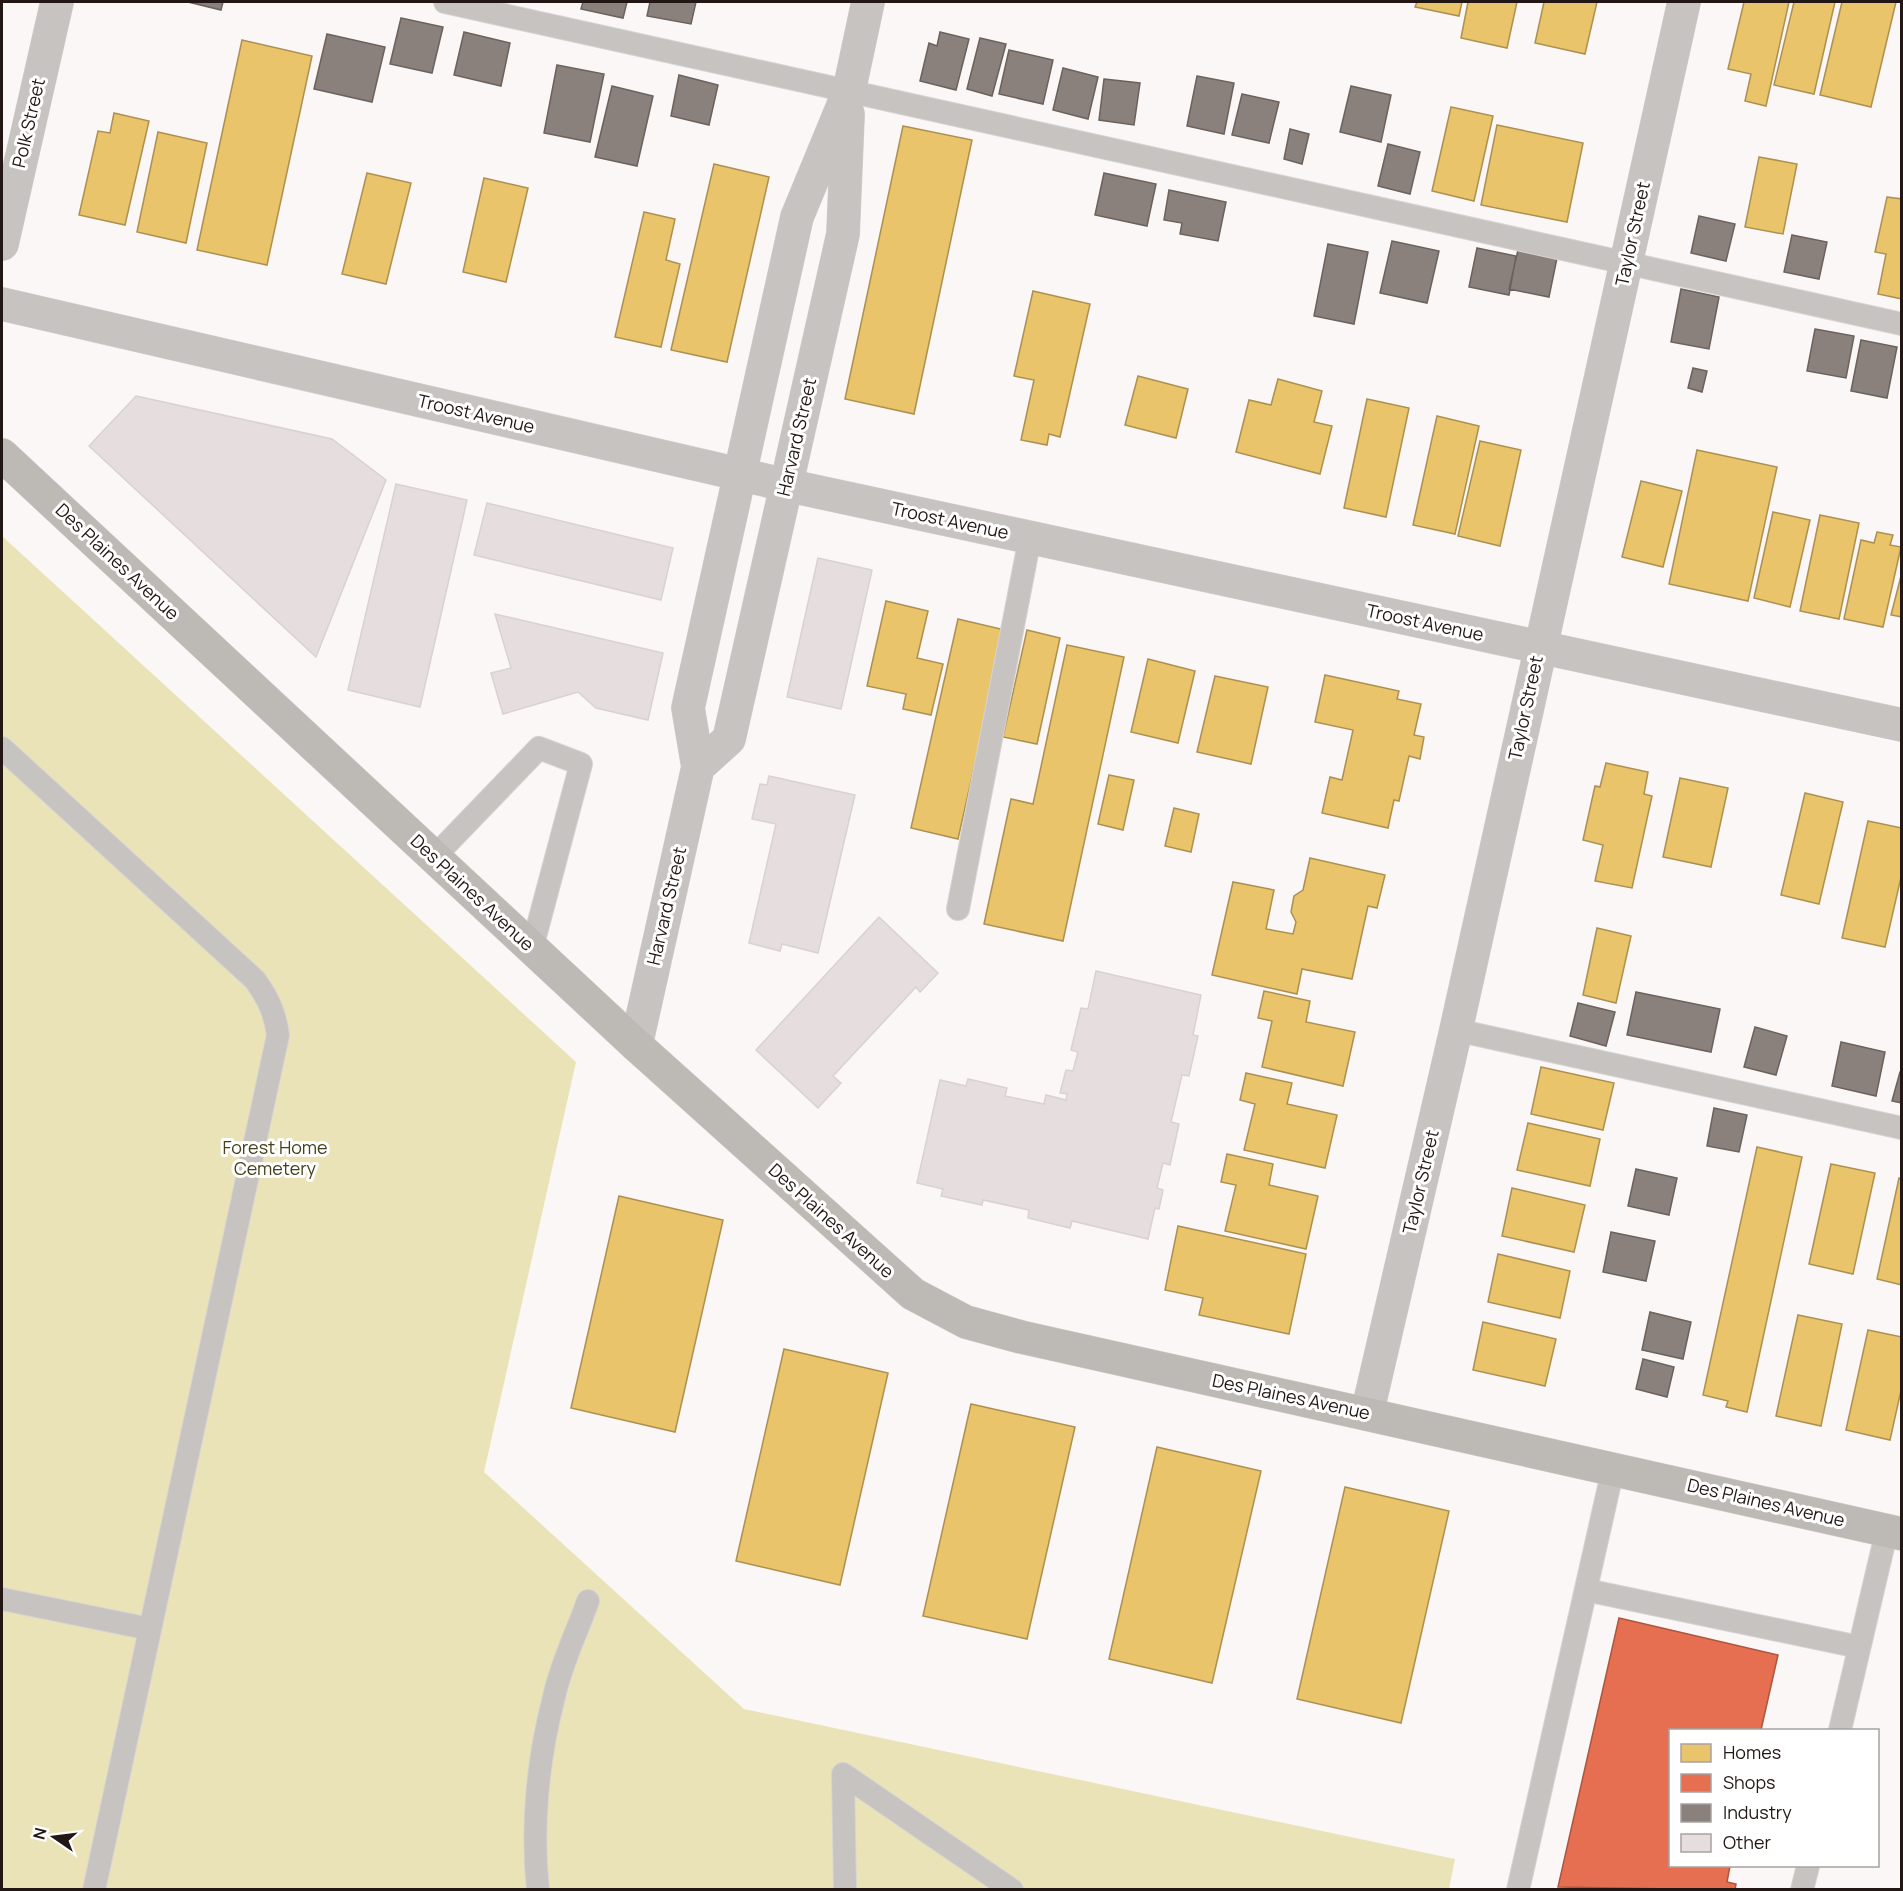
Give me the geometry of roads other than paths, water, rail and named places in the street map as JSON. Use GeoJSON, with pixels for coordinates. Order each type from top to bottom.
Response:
{"type":"FeatureCollection","features":[{"type":"Feature","properties":{"kind":"main road","name":"Des Plaines Avenue"},"geometry":{"type":"LineString","coordinates":[[2,455],[636,1045],[913,1294],[966,1322],[1021,1337],[1894,1532]]}},
{"type":"Feature","properties":{"kind":"street","name":"Polk Street"},"geometry":{"type":"LineString","coordinates":[[2,244],[57,2]]}},
{"type":"Feature","properties":{"kind":"street","name":"Harvard Street"},"geometry":{"type":"LineString","coordinates":[[698,767],[729,739],[843,234],[849,91],[868,2]]}},
{"type":"Feature","properties":{"kind":"street","name":"Taylor Street"},"geometry":{"type":"LineString","coordinates":[[1367,1414],[1456,1030],[1684,2]]}},
{"type":"Feature","properties":{"kind":"street","name":"Harvard Street"},"geometry":{"type":"LineString","coordinates":[[636,1045],[698,767],[688,708],[797,217],[849,91]]}},
{"type":"Feature","properties":{"kind":"street","name":"Troost Avenue"},"geometry":{"type":"LineString","coordinates":[[2,304],[740,475],[1902,725]]}},
{"type":"Feature","properties":{"kind":"lane"},"geometry":{"type":"LineString","coordinates":[[445,2],[1902,324]]}},
{"type":"Feature","properties":{"kind":"lane"},"geometry":{"type":"LineString","coordinates":[[958,909],[1030,538]]}},
{"type":"Feature","properties":{"kind":"lane"},"geometry":{"type":"LineString","coordinates":[[2,748],[255,980],[268,998],[275,1015],[278,1035],[94,1890]]}},
{"type":"Feature","properties":{"kind":"lane"},"geometry":{"type":"LineString","coordinates":[[434,857],[539,748],[581,764],[532,948]]}},
{"type":"Feature","properties":{"kind":"lane"},"geometry":{"type":"LineString","coordinates":[[1456,1030],[1902,1128]]}},
{"type":"Feature","properties":{"kind":"lane"},"geometry":{"type":"LineString","coordinates":[[1518,1890],[1614,1469]]}},
{"type":"Feature","properties":{"kind":"lane"},"geometry":{"type":"LineString","coordinates":[[1840,1729],[1859,1647],[1894,1532]]}},
{"type":"Feature","properties":{"kind":"lane"},"geometry":{"type":"LineString","coordinates":[[1586,1590],[1859,1647]]}},
{"type":"Feature","properties":{"kind":"lane"},"geometry":{"type":"LineString","coordinates":[[2,1599],[150,1629]]}},
{"type":"Feature","properties":{"kind":"lane"},"geometry":{"type":"LineString","coordinates":[[538,1890],[535,1818],[544,1750],[554,1696],[588,1601]]}},
{"type":"Feature","properties":{"kind":"lane"},"geometry":{"type":"LineString","coordinates":[[845,1890],[843,1774],[1012,1890]]}},
{"type":"Feature","properties":{"kind":"lane"},"geometry":{"type":"LineString","coordinates":[[1802,1890],[1808,1867]]}},
{"type":"Feature","properties":{"kind":"park label","name":"Forest Home Cemetery"},"geometry":{"type":"Point","coordinates":[275,1158]}}]}
